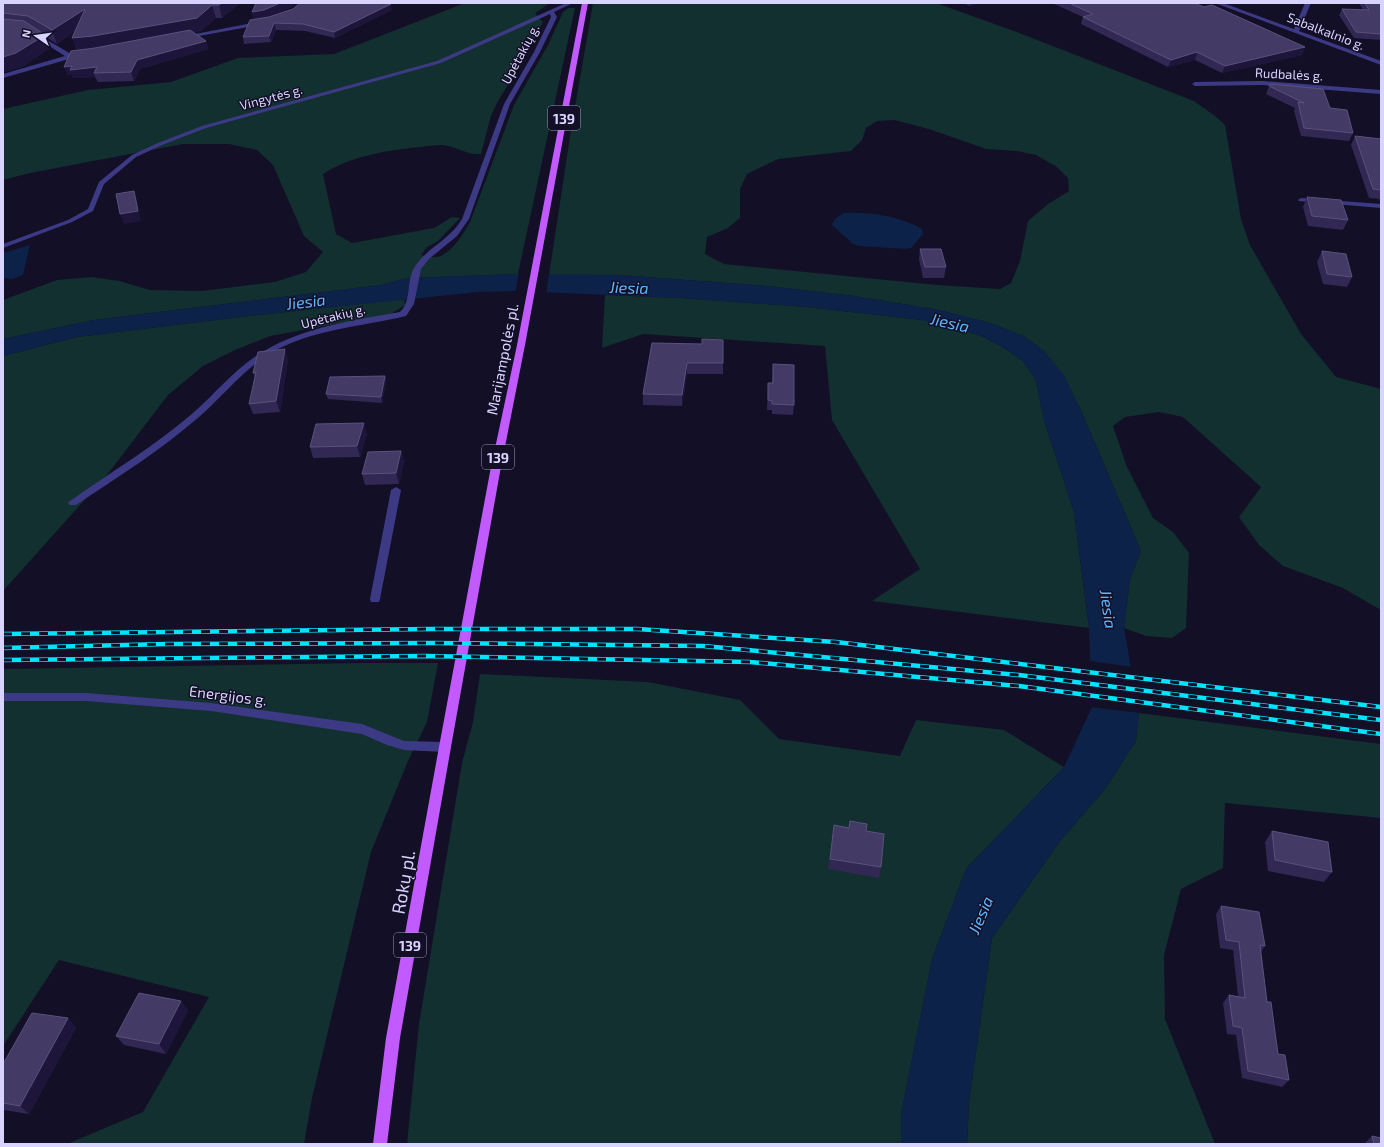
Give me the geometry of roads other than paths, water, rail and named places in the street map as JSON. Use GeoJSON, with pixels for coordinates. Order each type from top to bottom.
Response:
{"type":"FeatureCollection","features":[{"type":"Feature","properties":{"kind":"main road","name":"Marijampolės pl."},"geometry":{"type":"LineString","coordinates":[[450,722],[495,472],[521,345],[585,3]]}},
{"type":"Feature","properties":{"kind":"main road","name":"Rokų pl."},"geometry":{"type":"LineString","coordinates":[[380,1144],[393,1038],[450,722]]}},
{"type":"Feature","properties":{"kind":"street","name":"Vingytės g."},"geometry":{"type":"LineString","coordinates":[[3,246],[70,221],[91,210],[102,183],[119,167],[134,156],[160,144],[204,127],[439,62],[570,3]]}},
{"type":"Feature","properties":{"kind":"street","name":"Sabalkalnio g."},"geometry":{"type":"LineString","coordinates":[[1218,3],[1381,63]]}},
{"type":"Feature","properties":{"kind":"street"},"geometry":{"type":"LineString","coordinates":[[1296,31],[1308,3]]}},
{"type":"Feature","properties":{"kind":"street","name":"Upėtakių g."},"geometry":{"type":"LineString","coordinates":[[72,503],[169,436],[197,414],[240,372],[267,352],[304,336],[343,326],[403,314],[409,310],[413,280],[417,268],[436,248],[447,241],[457,231],[467,217],[507,104],[537,52],[554,17],[551,11]]}},
{"type":"Feature","properties":{"kind":"street"},"geometry":{"type":"LineString","coordinates":[[173,39],[268,21]]}},
{"type":"Feature","properties":{"kind":"street"},"geometry":{"type":"LineString","coordinates":[[31,32],[70,56]]}},
{"type":"Feature","properties":{"kind":"street"},"geometry":{"type":"LineString","coordinates":[[3,76],[70,56],[84,54]]}},
{"type":"Feature","properties":{"kind":"street","name":"Rudbalės g."},"geometry":{"type":"LineString","coordinates":[[1195,84],[1262,83],[1381,92]]}},
{"type":"Feature","properties":{"kind":"street"},"geometry":{"type":"LineString","coordinates":[[1301,200],[1381,206]]}},
{"type":"Feature","properties":{"kind":"street"},"geometry":{"type":"LineString","coordinates":[[375,599],[396,490]]}},
{"type":"Feature","properties":{"kind":"street","name":"Energijos g."},"geometry":{"type":"LineString","coordinates":[[3,697],[86,697],[211,707],[362,729],[378,734],[391,742],[411,747],[445,747]]}},
{"type":"Feature","properties":{"kind":"water"},"geometry":{"type":"Polygon","coordinates":[[[845,213],[875,214],[895,218],[922,229],[923,234],[911,248],[907,249],[859,246],[853,244],[832,225],[837,218],[845,213]]]}},
{"type":"Feature","properties":{"kind":"water"},"geometry":{"type":"Polygon","coordinates":[[[30,245],[23,275],[12,279],[3,278],[3,253],[30,245]]]}},
{"type":"Feature","properties":{"kind":"water","name":"Jiesia"},"geometry":{"type":"Polygon","coordinates":[[[518,274],[619,275],[767,286],[854,296],[939,310],[990,323],[1023,336],[1044,351],[1064,375],[1080,408],[1141,551],[1130,579],[1124,628],[1139,713],[1136,741],[1105,789],[1060,841],[992,938],[969,1102],[967,1144],[901,1144],[901,1114],[932,959],[966,869],[1064,767],[1092,707],[1089,627],[1074,512],[1043,417],[1036,380],[1023,361],[1001,346],[979,335],[922,320],[807,307],[681,298],[515,291],[478,292],[240,317],[77,337],[3,356],[3,339],[94,320],[381,285],[408,278],[518,274]]]}},
{"type":"Feature","properties":{"kind":"railway"},"geometry":{"type":"LineString","coordinates":[[3,634],[433,629],[637,629],[836,642],[1381,707]]}},
{"type":"Feature","properties":{"kind":"railway"},"geometry":{"type":"LineString","coordinates":[[3,648],[167,644],[433,643],[703,646],[1019,675],[1381,720]]}},
{"type":"Feature","properties":{"kind":"railway"},"geometry":{"type":"LineString","coordinates":[[3,660],[425,656],[750,662],[1019,686],[1381,734]]}}]}
